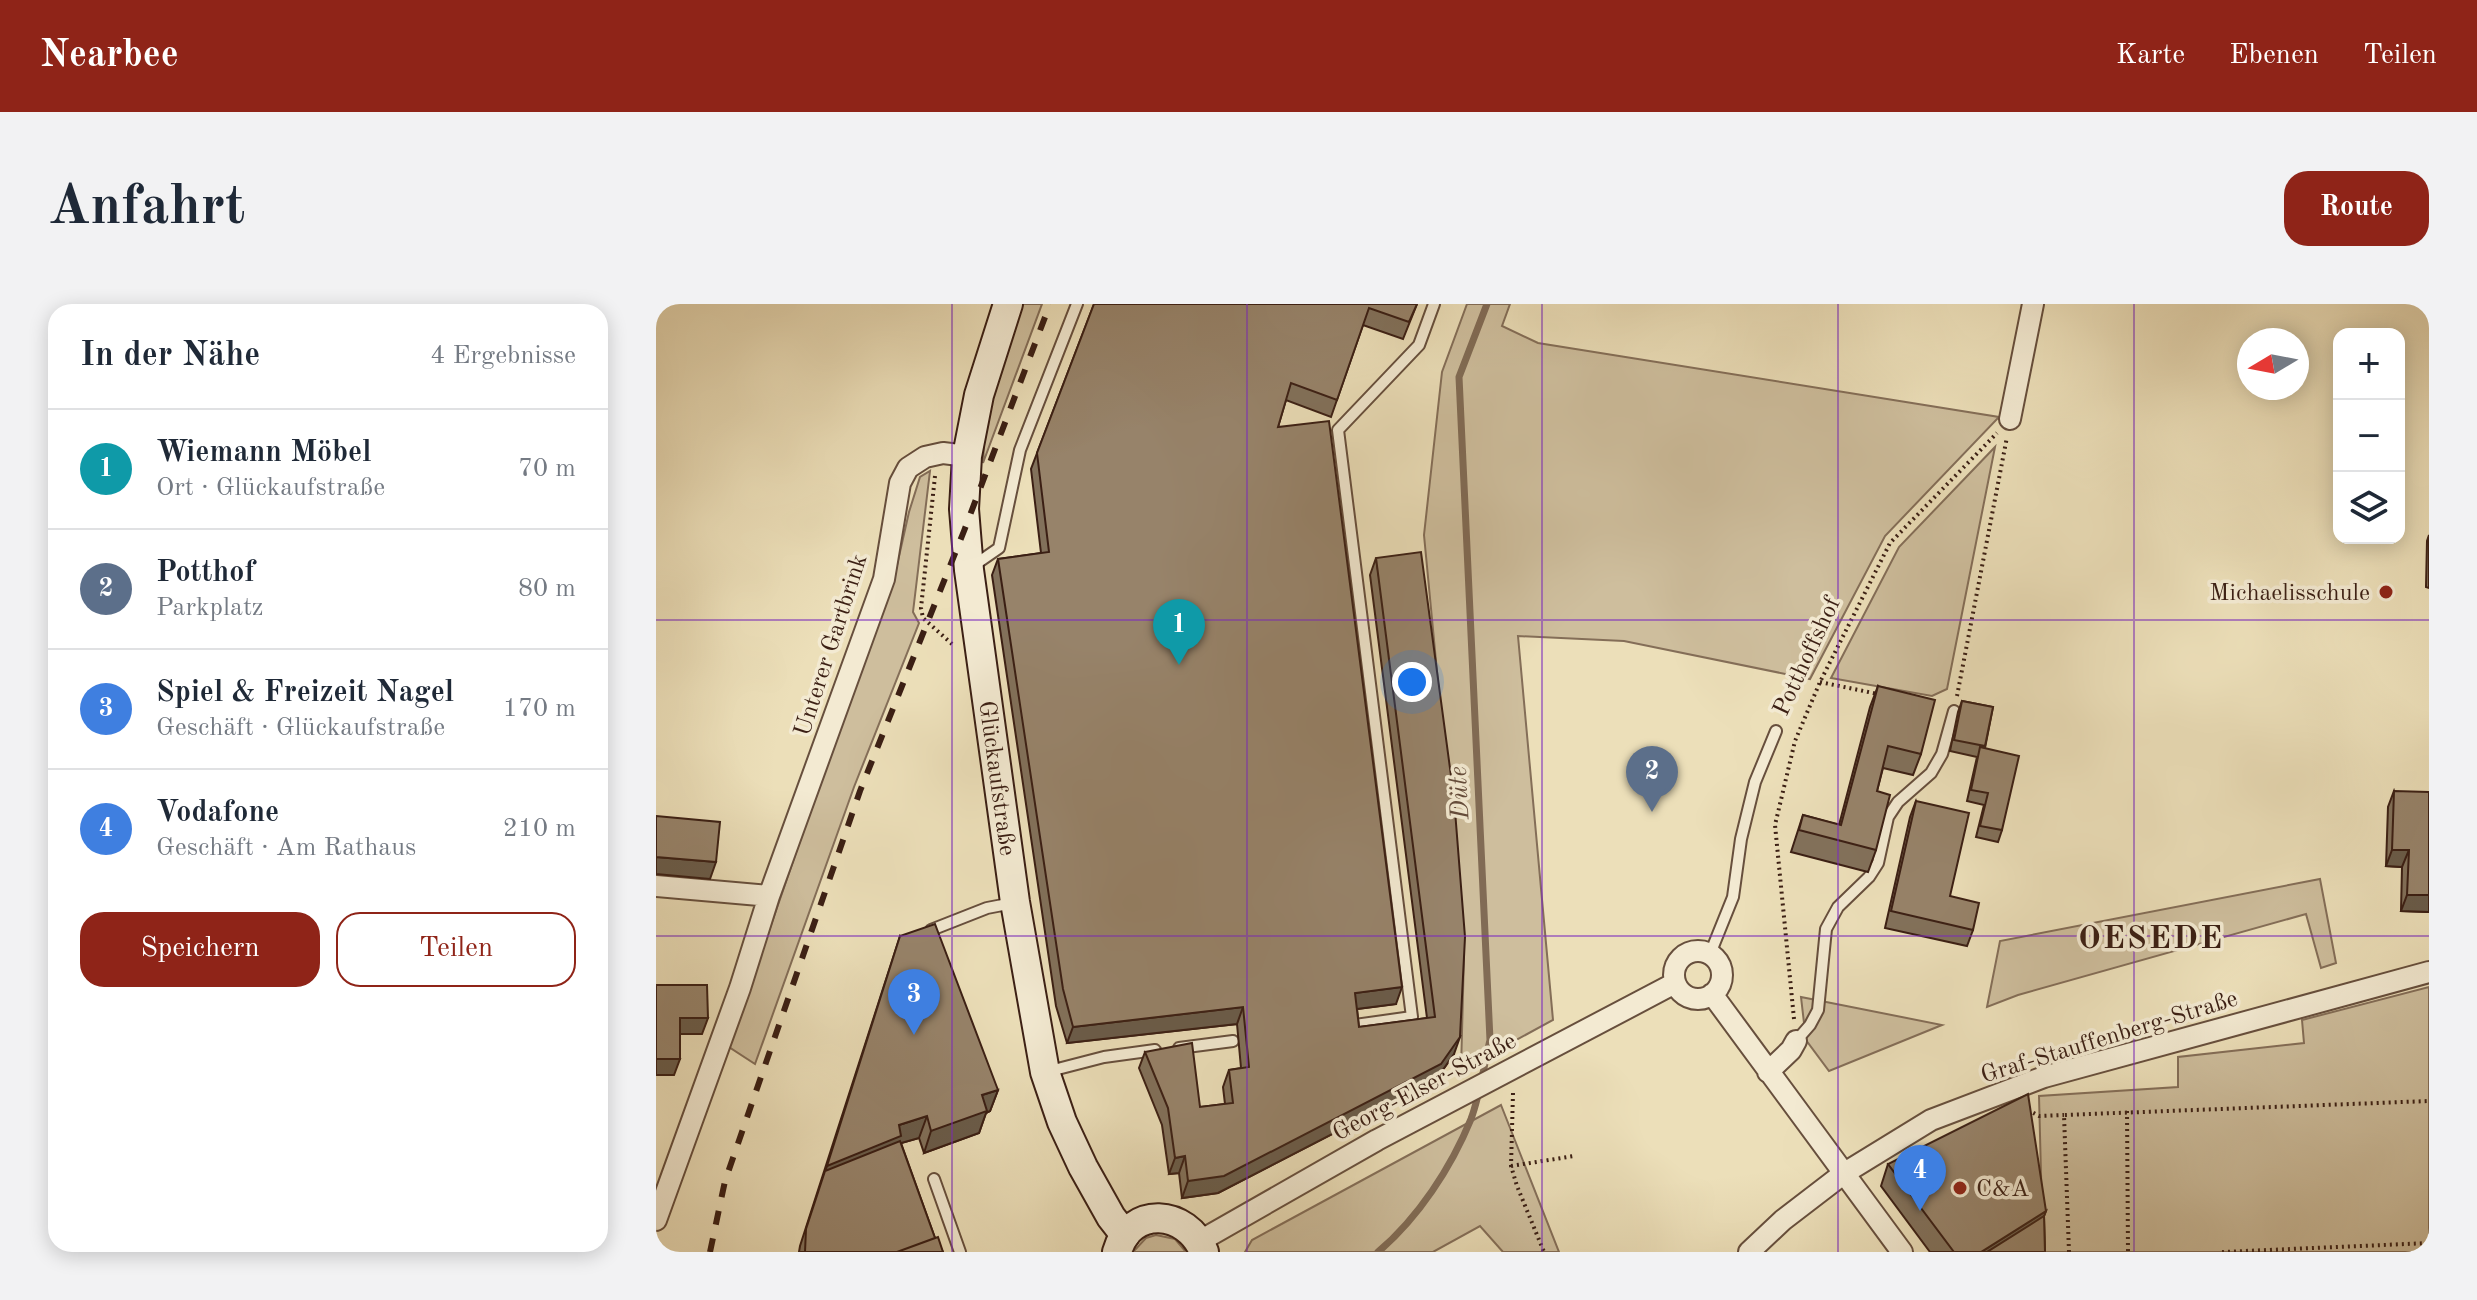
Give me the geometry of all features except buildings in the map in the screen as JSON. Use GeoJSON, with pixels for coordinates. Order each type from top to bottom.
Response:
{"type":"FeatureCollection","features":[{"type":"Feature","properties":{"kind":"main road","name":"Glückaufstraße"},"geometry":{"type":"LineString","coordinates":[[1008,304],[979,395],[967,456],[964,509],[969,570],[1015,902],[1045,1072],[1062,1122],[1111,1217],[1121,1244]]}},
{"type":"Feature","properties":{"kind":"main road"},"geometry":{"type":"LineString","coordinates":[[1121,1244],[1136,1225],[1149,1219],[1164,1218],[1191,1229],[1202,1246]]}},
{"type":"Feature","properties":{"kind":"street"},"geometry":{"type":"LineString","coordinates":[[2010,419],[2033,304]]}},
{"type":"Feature","properties":{"kind":"street","name":"Unterer Gartbrink"},"geometry":{"type":"LineString","coordinates":[[656,1220],[884,579],[900,483],[908,468],[925,457],[943,453],[967,456]]}},
{"type":"Feature","properties":{"kind":"street"},"geometry":{"type":"LineString","coordinates":[[656,886],[769,896]]}},
{"type":"Feature","properties":{"kind":"street"},"geometry":{"type":"LineString","coordinates":[[1694,951],[1710,954],[1716,959],[1722,974],[1718,989],[1706,998],[1691,998],[1675,983],[1679,960],[1694,951]]}},
{"type":"Feature","properties":{"kind":"street","name":"Graf-Stauffenberg-Straße"},"geometry":{"type":"LineString","coordinates":[[1749,1252],[1783,1220],[1843,1174],[1931,1120],[2044,1077],[2429,972]]}},
{"type":"Feature","properties":{"kind":"street","name":"Georg-Elser-Straße"},"geometry":{"type":"LineString","coordinates":[[1202,1246],[1309,1177],[1675,983]]}},
{"type":"Feature","properties":{"kind":"street"},"geometry":{"type":"LineString","coordinates":[[1712,994],[1902,1252]]}},
{"type":"Feature","properties":{"kind":"street"},"geometry":{"type":"LineString","coordinates":[[1768,1072],[1796,1041]]}},
{"type":"Feature","properties":{"kind":"lane"},"geometry":{"type":"LineString","coordinates":[[969,570],[999,548],[1020,450],[1077,304]]}},
{"type":"Feature","properties":{"kind":"lane"},"geometry":{"type":"LineString","coordinates":[[1355,1025],[1412,1017],[1338,430],[1419,345],[1434,304]]}},
{"type":"Feature","properties":{"kind":"lane"},"geometry":{"type":"LineString","coordinates":[[1796,1041],[1818,1010],[1826,929],[1838,907],[1869,877],[1878,863],[1888,817],[1898,802],[1931,773],[1942,754],[1954,711]]}},
{"type":"Feature","properties":{"kind":"lane"},"geometry":{"type":"LineString","coordinates":[[1710,954],[1733,897],[1741,839],[1755,782],[1776,731]]}},
{"type":"Feature","properties":{"kind":"lane"},"geometry":{"type":"LineString","coordinates":[[931,930],[987,908],[1015,902]]}},
{"type":"Feature","properties":{"kind":"lane"},"geometry":{"type":"LineString","coordinates":[[1045,1072],[1104,1057],[1233,1041]]}},
{"type":"Feature","properties":{"kind":"lane"},"geometry":{"type":"LineString","coordinates":[[934,1179],[960,1252]]}},
{"type":"Feature","properties":{"kind":"path","name":"Potthoffshof"},"geometry":{"type":"LineString","coordinates":[[1796,1041],[1775,825],[1795,741],[1820,682],[1890,543],[2010,419]]}},
{"type":"Feature","properties":{"kind":"path"},"geometry":{"type":"LineString","coordinates":[[1954,711],[2010,419]]}},
{"type":"Feature","properties":{"kind":"path"},"geometry":{"type":"LineString","coordinates":[[1820,682],[1879,695]]}},
{"type":"Feature","properties":{"kind":"path"},"geometry":{"type":"LineString","coordinates":[[1513,1067],[1511,1166],[1544,1252]]}},
{"type":"Feature","properties":{"kind":"path"},"geometry":{"type":"LineString","coordinates":[[2039,1116],[2429,1101]]}},
{"type":"Feature","properties":{"kind":"path"},"geometry":{"type":"LineString","coordinates":[[2127,1111],[2128,1252]]}},
{"type":"Feature","properties":{"kind":"path"},"geometry":{"type":"LineString","coordinates":[[2064,1115],[2069,1252]]}},
{"type":"Feature","properties":{"kind":"path"},"geometry":{"type":"LineString","coordinates":[[1511,1166],[1574,1156]]}},
{"type":"Feature","properties":{"kind":"path"},"geometry":{"type":"LineString","coordinates":[[2222,1252],[2429,1243]]}},
{"type":"Feature","properties":{"kind":"shaded area"},"geometry":{"type":"Polygon","coordinates":[[[1022,304],[1042,304],[983,463],[985,425],[1022,304]]]}},
{"type":"Feature","properties":{"kind":"shaded area"},"geometry":{"type":"Polygon","coordinates":[[[1467,304],[1510,304],[1502,326],[1538,343],[1999,417],[1885,536],[1810,679],[1624,641],[1518,636],[1553,1020],[1461,1070],[1464,955],[1424,535],[1442,372],[1467,304]]]}},
{"type":"Feature","properties":{"kind":"shaded area"},"geometry":{"type":"Polygon","coordinates":[[[1995,447],[1947,689],[1932,696],[1831,678],[1899,547],[1995,447]]]}},
{"type":"Feature","properties":{"kind":"shaded area"},"geometry":{"type":"Polygon","coordinates":[[[930,471],[913,612],[919,623],[854,787],[755,1064],[729,1047],[893,583],[920,477],[930,471]]]}},
{"type":"Feature","properties":{"kind":"shaded area"},"geometry":{"type":"Polygon","coordinates":[[[2320,879],[2336,963],[2321,968],[2306,914],[2018,995],[1987,1007],[2000,941],[2320,879]]]}},
{"type":"Feature","properties":{"kind":"shaded area"},"geometry":{"type":"Polygon","coordinates":[[[2429,987],[2429,1252],[2043,1252],[2039,1096],[2178,1087],[2178,1057],[2304,1043],[2302,1020],[2429,987]]]}},
{"type":"Feature","properties":{"kind":"shaded area"},"geometry":{"type":"Polygon","coordinates":[[[1801,997],[1942,1025],[1829,1071],[1806,1040],[1801,997]]]}},
{"type":"Feature","properties":{"kind":"shaded area"},"geometry":{"type":"Polygon","coordinates":[[[1501,1105],[1559,1252],[1503,1252],[1480,1226],[1433,1252],[1245,1252],[1252,1240],[1501,1105]]]}},
{"type":"Feature","properties":{"kind":"shaded area"},"geometry":{"type":"Polygon","coordinates":[[[1156,1235],[1175,1239],[1186,1252],[1133,1252],[1146,1238],[1156,1235]]]}},
{"type":"Feature","properties":{"kind":"waterway","name":"Düte"},"geometry":{"type":"LineString","coordinates":[[1378,1252],[1420,1208],[1454,1156],[1474,1110],[1490,1040],[1459,377],[1487,304]]}},
{"type":"Feature","properties":{"kind":"railway"},"geometry":{"type":"LineString","coordinates":[[710,1252],[725,1181],[860,791],[1050,304]]}},
{"type":"Feature","properties":{"kind":"place","name":"Michaelisschule"},"geometry":{"type":"Point","coordinates":[2386,592]}},
{"type":"Feature","properties":{"kind":"place","name":"Wiemann Möbel"},"geometry":{"type":"Point","coordinates":[1179,665]}},
{"type":"Feature","properties":{"kind":"place","name":"Potthof"},"geometry":{"type":"Point","coordinates":[1652,812]}},
{"type":"Feature","properties":{"kind":"place","name":"Spiel & Freizeit Nagel"},"geometry":{"type":"Point","coordinates":[914,1035]}},
{"type":"Feature","properties":{"kind":"place","name":"C&A"},"geometry":{"type":"Point","coordinates":[1960,1188]}},
{"type":"Feature","properties":{"kind":"place","name":"Vodafone"},"geometry":{"type":"Point","coordinates":[1920,1211]}},
{"type":"Feature","properties":{"kind":"district","name":"OESEDE"},"geometry":{"type":"Point","coordinates":[2151,937]}}]}
